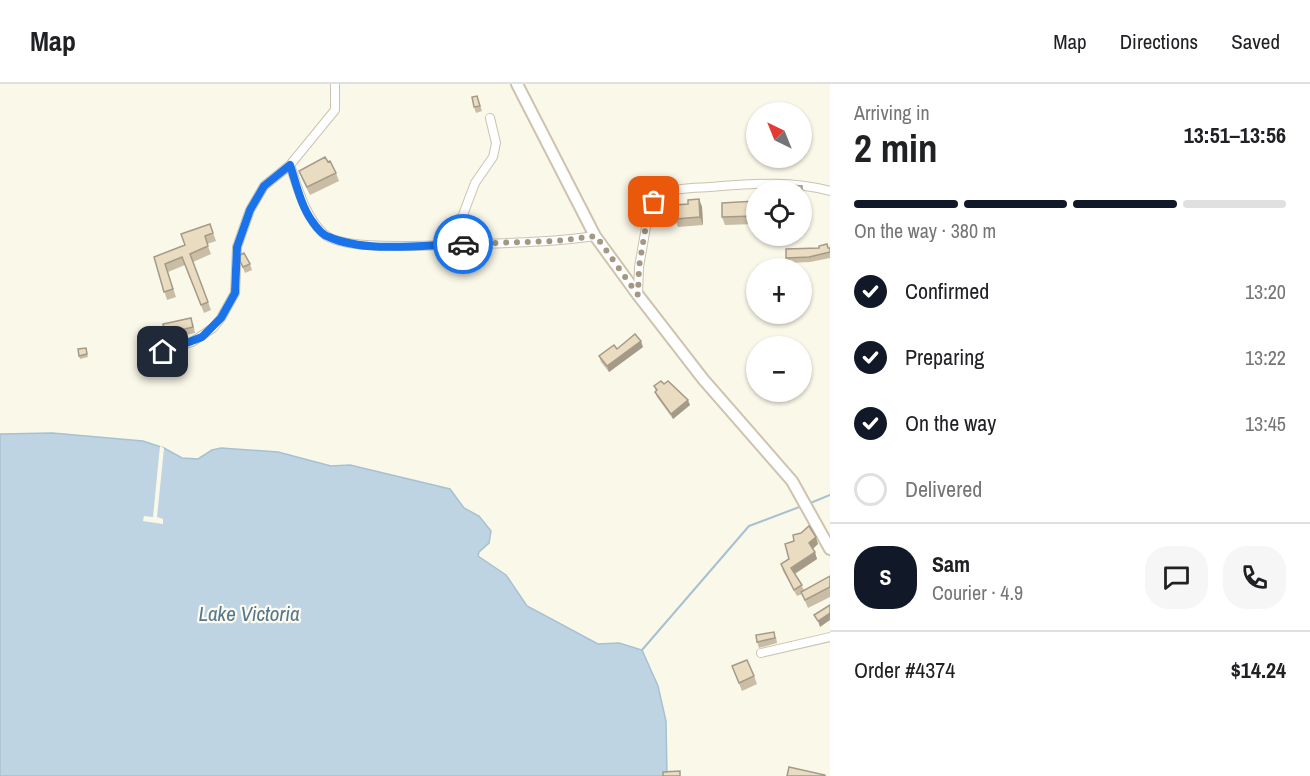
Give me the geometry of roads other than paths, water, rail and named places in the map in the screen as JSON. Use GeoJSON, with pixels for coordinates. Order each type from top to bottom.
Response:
{"type":"FeatureCollection","features":[{"type":"Feature","properties":{"kind":"street"},"geometry":{"type":"LineString","coordinates":[[149,356],[202,337],[221,318],[235,293],[237,247],[250,210],[264,186],[290,165],[335,110],[335,84]]}},
{"type":"Feature","properties":{"kind":"street"},"geometry":{"type":"LineString","coordinates":[[517,84],[596,236],[703,379],[792,481],[830,549]]}},
{"type":"Feature","properties":{"kind":"street"},"geometry":{"type":"LineString","coordinates":[[448,245],[458,228],[475,183],[493,157],[496,143],[490,118]]}},
{"type":"Feature","properties":{"kind":"street"},"geometry":{"type":"LineString","coordinates":[[290,165],[309,216],[324,235],[330,238],[365,245],[419,247],[545,242],[596,236]]}},
{"type":"Feature","properties":{"kind":"street"},"geometry":{"type":"LineString","coordinates":[[638,295],[639,267],[649,210],[663,194],[689,189],[766,183],[813,186],[830,191]]}},
{"type":"Feature","properties":{"kind":"street"},"geometry":{"type":"LineString","coordinates":[[761,653],[830,637]]}},
{"type":"Feature","properties":{"kind":"water","name":"Lake Victoria"},"geometry":{"type":"Polygon","coordinates":[[[52,433],[143,441],[164,448],[182,458],[198,459],[212,450],[221,448],[278,452],[331,466],[350,465],[450,489],[464,508],[479,516],[491,531],[489,543],[479,552],[478,556],[506,575],[527,606],[598,644],[619,643],[642,650],[658,686],[666,721],[667,776],[0,776],[0,434],[52,433]]]}},
{"type":"Feature","properties":{"kind":"waterway"},"geometry":{"type":"LineString","coordinates":[[808,504],[830,495]]}},
{"type":"Feature","properties":{"kind":"waterway"},"geometry":{"type":"LineString","coordinates":[[642,650],[749,526],[802,506]]}}]}
